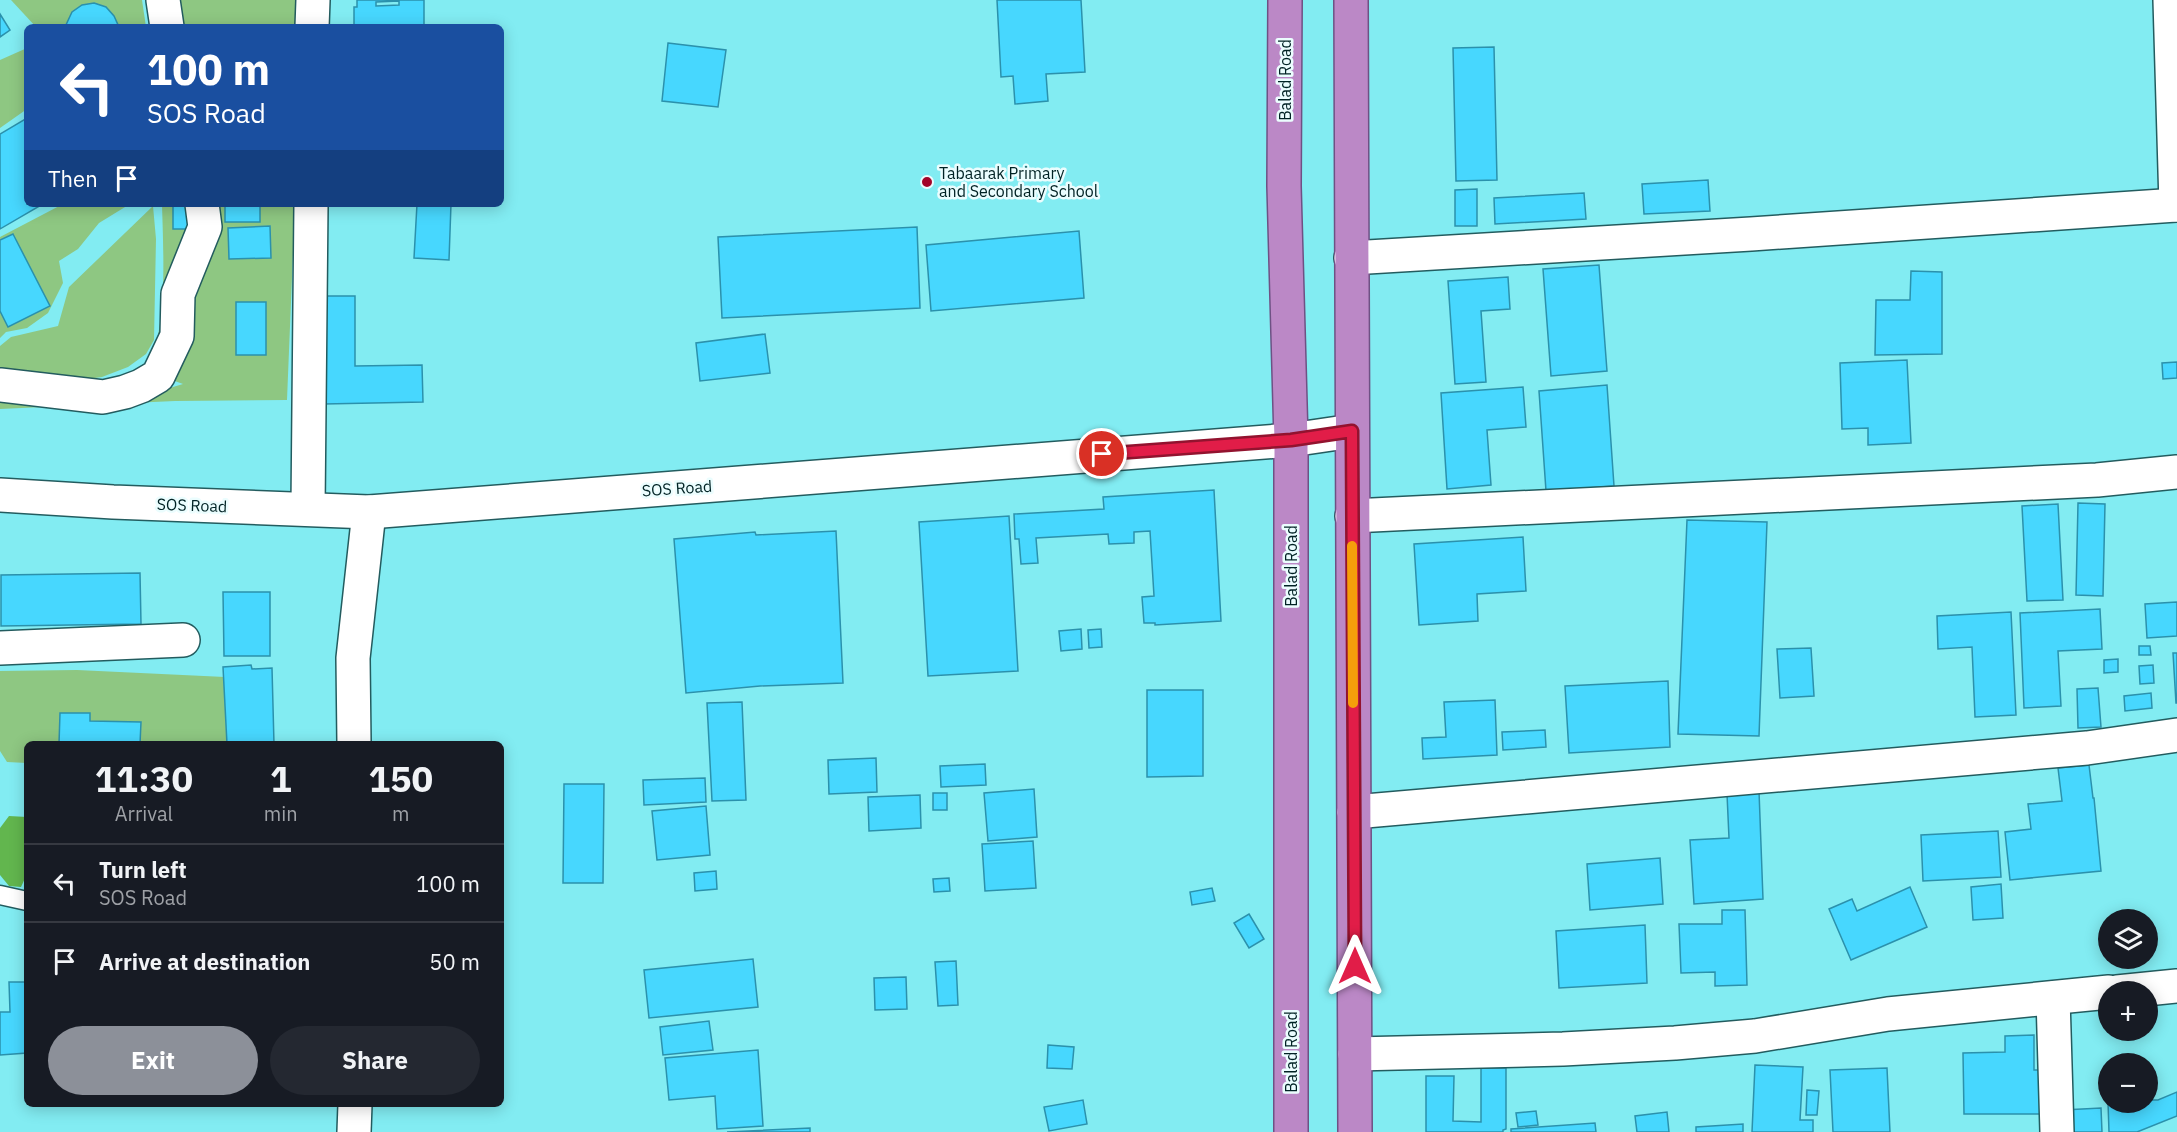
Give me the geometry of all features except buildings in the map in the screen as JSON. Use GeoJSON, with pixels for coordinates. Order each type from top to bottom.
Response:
{"type":"FeatureCollection","features":[{"type":"Feature","properties":{"kind":"highway","name":"Balad Road"},"geometry":{"type":"LineString","coordinates":[[1285,0],[1284,186],[1291,440],[1291,1132]]}},
{"type":"Feature","properties":{"kind":"highway"},"geometry":{"type":"LineString","coordinates":[[1351,0],[1355,1132]]}},
{"type":"Feature","properties":{"kind":"street"},"geometry":{"type":"LineString","coordinates":[[163,0],[166,24]]}},
{"type":"Feature","properties":{"kind":"street"},"geometry":{"type":"LineString","coordinates":[[312,24],[313,0]]}},
{"type":"Feature","properties":{"kind":"street"},"geometry":{"type":"LineString","coordinates":[[1351,258],[2176,205],[2170,0]]}},
{"type":"Feature","properties":{"kind":"street"},"geometry":{"type":"LineString","coordinates":[[0,385],[103,397],[141,386],[158,376],[177,336],[178,294],[205,226],[202,207]]}},
{"type":"Feature","properties":{"kind":"street"},"geometry":{"type":"LineString","coordinates":[[308,508],[311,207]]}},
{"type":"Feature","properties":{"kind":"street","name":"SOS Road"},"geometry":{"type":"LineString","coordinates":[[0,495],[112,502],[369,512],[1291,440],[1352,431]]}},
{"type":"Feature","properties":{"kind":"street"},"geometry":{"type":"LineString","coordinates":[[1352,516],[2097,480],[2177,472]]}},
{"type":"Feature","properties":{"kind":"street"},"geometry":{"type":"LineString","coordinates":[[354,741],[353,658],[369,512]]}},
{"type":"Feature","properties":{"kind":"street"},"geometry":{"type":"LineString","coordinates":[[0,648],[183,640]]}},
{"type":"Feature","properties":{"kind":"street"},"geometry":{"type":"LineString","coordinates":[[1354,812],[2087,748],[2177,735]]}},
{"type":"Feature","properties":{"kind":"street"},"geometry":{"type":"LineString","coordinates":[[2158,988],[2177,986]]}},
{"type":"Feature","properties":{"kind":"street"},"geometry":{"type":"LineString","coordinates":[[1355,1054],[1551,1050],[1675,1043],[1755,1036],[1888,1014],[2098,993]]}},
{"type":"Feature","properties":{"kind":"street"},"geometry":{"type":"LineString","coordinates":[[2053,998],[2057,1132]]}},
{"type":"Feature","properties":{"kind":"street"},"geometry":{"type":"LineString","coordinates":[[354,1132],[355,1107]]}},
{"type":"Feature","properties":{"kind":"lane"},"geometry":{"type":"LineString","coordinates":[[0,896],[24,900]]}},
{"type":"Feature","properties":{"kind":"green space"},"geometry":{"type":"Polygon","coordinates":[[[11,0],[142,0],[146,24],[33,24],[11,0]]]}},
{"type":"Feature","properties":{"kind":"green space"},"geometry":{"type":"Polygon","coordinates":[[[148,0],[304,0],[302,24],[151,24],[148,0]]]}},
{"type":"Feature","properties":{"kind":"green space"},"geometry":{"type":"Polygon","coordinates":[[[24,49],[24,111],[0,128],[0,60],[24,49]]]}},
{"type":"Feature","properties":{"kind":"green space"},"geometry":{"type":"Polygon","coordinates":[[[57,207],[125,207],[99,223],[78,249],[59,261],[63,283],[48,313],[27,328],[6,332],[0,338],[0,237],[57,207]]]}},
{"type":"Feature","properties":{"kind":"green space"},"geometry":{"type":"Polygon","coordinates":[[[153,207],[156,239],[154,340],[146,354],[128,367],[102,377],[88,379],[74,376],[0,377],[0,346],[11,337],[58,326],[69,287],[153,207]]]}},
{"type":"Feature","properties":{"kind":"green space"},"geometry":{"type":"Polygon","coordinates":[[[162,207],[295,207],[287,400],[175,401],[0,409],[0,392],[120,403],[183,384],[142,369],[154,349],[158,335],[163,278],[162,207]]]}},
{"type":"Feature","properties":{"kind":"green space"},"geometry":{"type":"Polygon","coordinates":[[[77,670],[225,677],[238,741],[140,741],[140,722],[90,721],[90,713],[60,713],[59,726],[69,726],[67,741],[24,741],[24,763],[7,762],[0,751],[0,671],[77,670]]]}},
{"type":"Feature","properties":{"kind":"green space"},"geometry":{"type":"Polygon","coordinates":[[[9,816],[24,817],[24,880],[21,887],[9,886],[0,875],[0,828],[9,816]]]}},
{"type":"Feature","properties":{"kind":"slow traffic"},"geometry":{"type":"LineString","coordinates":[[1352,546],[1353,703]]}},
{"type":"Feature","properties":{"kind":"place","name":"Tabaarak Primary and Secondary School"},"geometry":{"type":"Point","coordinates":[927,182]}},
{"type":"Feature","properties":{"kind":"route"},"geometry":{"type":"LineString","coordinates":[[1102,454],[1291,440],[1352,431],[1355,966]]}}]}
